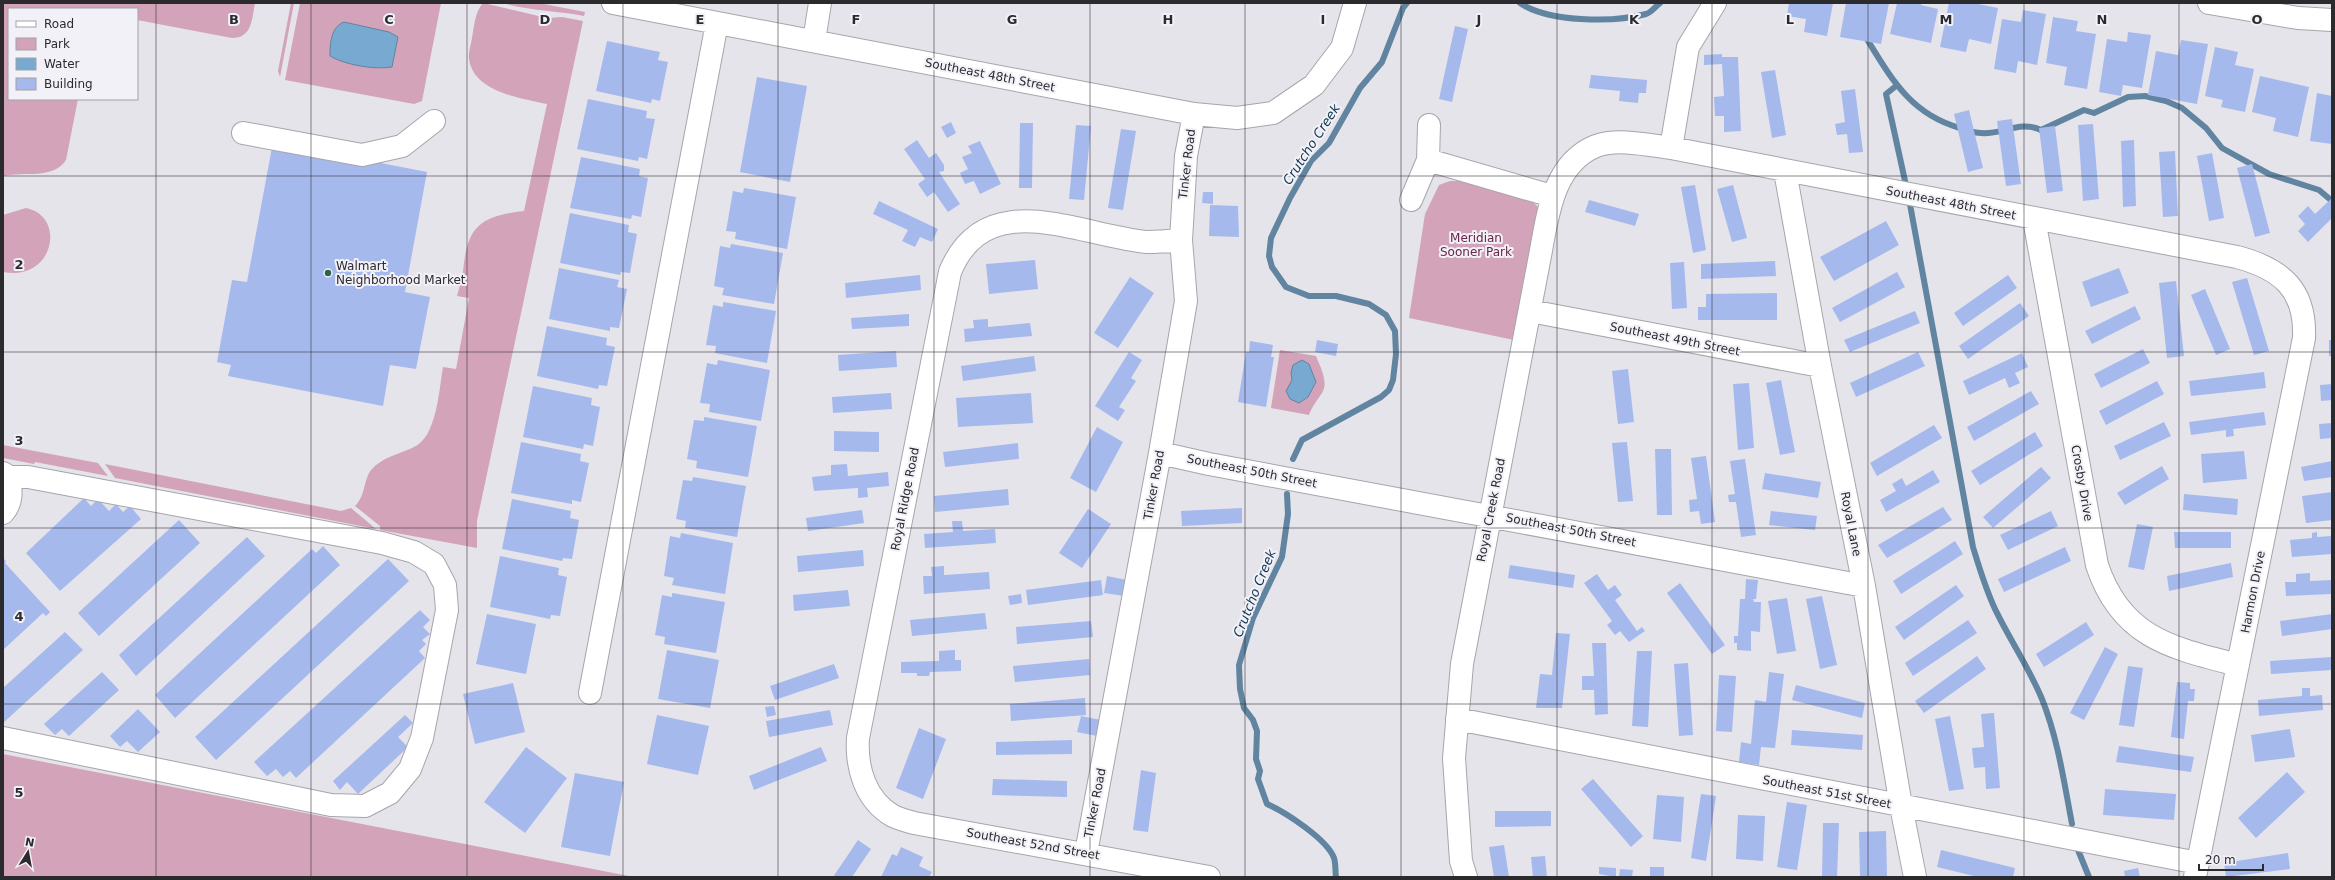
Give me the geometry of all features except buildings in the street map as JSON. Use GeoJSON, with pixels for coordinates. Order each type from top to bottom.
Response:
{"type":"FeatureCollection","features":[{"type":"Feature","properties":{"kind":"street","name":"Southeast 48th Street"},"geometry":{"type":"LineString","coordinates":[[613,3],[1194,114],[1237,118],[1273,113],[1314,85],[1342,48],[1355,3]]}},
{"type":"Feature","properties":{"kind":"street"},"geometry":{"type":"LineString","coordinates":[[814,41],[820,3]]}},
{"type":"Feature","properties":{"kind":"street"},"geometry":{"type":"LineString","coordinates":[[1671,148],[1688,47],[1715,3]]}},
{"type":"Feature","properties":{"kind":"street"},"geometry":{"type":"LineString","coordinates":[[2209,3],[2298,18],[2332,20]]}},
{"type":"Feature","properties":{"kind":"street"},"geometry":{"type":"LineString","coordinates":[[590,693],[717,23]]}},
{"type":"Feature","properties":{"kind":"street","name":"Tinker Road"},"geometry":{"type":"LineString","coordinates":[[1086,853],[1160,453],[1186,301],[1181,240],[1186,156],[1194,114]]}},
{"type":"Feature","properties":{"kind":"street"},"geometry":{"type":"LineString","coordinates":[[243,133],[362,155],[402,146],[434,121]]}},
{"type":"Feature","properties":{"kind":"street"},"geometry":{"type":"LineString","coordinates":[[1411,200],[1428,160],[1429,125]]}},
{"type":"Feature","properties":{"kind":"street","name":"Southeast 48th Street"},"geometry":{"type":"LineString","coordinates":[[1582,154],[1596,146],[1613,143],[1642,144],[1671,148],[2257,262],[2286,281],[2296,293],[2302,306]]}},
{"type":"Feature","properties":{"kind":"street","name":"Royal Creek Road"},"geometry":{"type":"LineString","coordinates":[[1466,877],[1461,860],[1454,758],[1462,664],[1552,196],[1570,165],[1582,154]]}},
{"type":"Feature","properties":{"kind":"street"},"geometry":{"type":"LineString","coordinates":[[1428,160],[1552,196]]}},
{"type":"Feature","properties":{"kind":"street","name":"Royal Lane"},"geometry":{"type":"LineString","coordinates":[[1785,171],[1820,366],[1864,586],[1901,806],[1915,877]]}},
{"type":"Feature","properties":{"kind":"street","name":"Crosby Drive"},"geometry":{"type":"LineString","coordinates":[[2034,219],[2097,565],[2104,585],[2125,617],[2155,638],[2192,653],[2238,665]]}},
{"type":"Feature","properties":{"kind":"street","name":"Royal Ridge Road"},"geometry":{"type":"LineString","coordinates":[[868,790],[857,758],[858,738],[950,272],[963,247],[976,235],[994,225],[1034,221],[1147,242],[1181,240]]}},
{"type":"Feature","properties":{"kind":"street","name":"Harmon Drive"},"geometry":{"type":"LineString","coordinates":[[2196,870],[2304,338],[2305,322],[2302,306]]}},
{"type":"Feature","properties":{"kind":"street","name":"Southeast 49th Street"},"geometry":{"type":"LineString","coordinates":[[1530,312],[1820,366]]}},
{"type":"Feature","properties":{"kind":"street","name":"Southeast 50th Street"},"geometry":{"type":"LineString","coordinates":[[1160,453],[1209,464],[1490,515],[1864,586]]}},
{"type":"Feature","properties":{"kind":"street"},"geometry":{"type":"LineString","coordinates":[[3,513],[7,508],[12,492],[6,475],[28,477],[382,543],[414,552],[434,564],[445,585],[447,610],[422,738],[410,769],[390,793],[365,806],[331,805],[3,738]]}},
{"type":"Feature","properties":{"kind":"street","name":"Southeast 51st Street"},"geometry":{"type":"LineString","coordinates":[[1457,719],[1901,806],[2196,870]]}},
{"type":"Feature","properties":{"kind":"street","name":"Southeast 52nd Street"},"geometry":{"type":"LineString","coordinates":[[868,790],[879,805],[893,816],[914,823],[1086,853],[1209,877]]}},
{"type":"Feature","properties":{"kind":"green space"},"geometry":{"type":"Polygon","coordinates":[[[3,3],[255,3],[252,21],[247,31],[244,35],[232,38],[138,20],[138,8],[8,8],[8,100],[78,100],[66,160],[54,170],[46,173],[3,176],[3,3]]]}},
{"type":"Feature","properties":{"kind":"green space"},"geometry":{"type":"Polygon","coordinates":[[[291,3],[294,3],[280,77],[278,71],[291,3]]]}},
{"type":"Feature","properties":{"kind":"green space"},"geometry":{"type":"Polygon","coordinates":[[[300,3],[441,3],[422,101],[414,104],[285,80],[300,3]]]}},
{"type":"Feature","properties":{"kind":"green space"},"geometry":{"type":"Polygon","coordinates":[[[483,3],[547,18],[562,17],[583,21],[477,521],[477,548],[380,530],[380,526],[355,506],[359,502],[363,493],[368,474],[375,466],[380,462],[422,442],[428,433],[436,412],[443,367],[456,369],[469,298],[457,296],[468,244],[472,234],[478,226],[496,216],[524,211],[547,104],[513,96],[489,87],[480,80],[473,70],[469,59],[469,52],[475,19],[483,3]]]}},
{"type":"Feature","properties":{"kind":"green space"},"geometry":{"type":"Polygon","coordinates":[[[502,3],[539,3],[585,12],[584,16],[523,8],[502,3]]]}},
{"type":"Feature","properties":{"kind":"green space","name":"Meridian Sooner Park"},"geometry":{"type":"Polygon","coordinates":[[[1450,181],[1461,181],[1532,201],[1538,207],[1514,340],[1409,318],[1425,214],[1439,185],[1450,181]]]}},
{"type":"Feature","properties":{"kind":"green space"},"geometry":{"type":"Polygon","coordinates":[[[26,208],[39,213],[47,223],[50,234],[49,247],[44,258],[34,267],[20,272],[3,272],[3,215],[26,208]]]}},
{"type":"Feature","properties":{"kind":"green space"},"geometry":{"type":"Polygon","coordinates":[[[1280,350],[1316,356],[1325,384],[1322,393],[1309,415],[1271,408],[1280,350]]]}},
{"type":"Feature","properties":{"kind":"green space"},"geometry":{"type":"Polygon","coordinates":[[[3,445],[98,463],[108,476],[35,462],[34,464],[3,458],[3,445]]]}},
{"type":"Feature","properties":{"kind":"green space"},"geometry":{"type":"Polygon","coordinates":[[[105,464],[341,511],[351,508],[376,529],[115,478],[105,464]]]}},
{"type":"Feature","properties":{"kind":"green space"},"geometry":{"type":"Polygon","coordinates":[[[3,754],[634,877],[3,877],[3,754]]]}},
{"type":"Feature","properties":{"kind":"water"},"geometry":{"type":"Polygon","coordinates":[[[344,22],[389,32],[398,37],[392,67],[377,68],[360,66],[344,62],[330,56],[332,36],[336,28],[344,22]]]}},
{"type":"Feature","properties":{"kind":"water"},"geometry":{"type":"Polygon","coordinates":[[[1302,360],[1309,364],[1316,382],[1308,397],[1299,403],[1290,399],[1286,391],[1292,380],[1291,373],[1293,365],[1302,360]]]}},
{"type":"Feature","properties":{"kind":"waterway","name":"Crutcho Creek"},"geometry":{"type":"LineString","coordinates":[[1293,459],[1302,440],[1381,397],[1389,390],[1393,380],[1396,354],[1395,331],[1386,315],[1369,304],[1336,296],[1309,296],[1286,287],[1272,267],[1269,256],[1271,238],[1290,198],[1311,161],[1329,143],[1360,88],[1382,62],[1403,8],[1407,3]]}},
{"type":"Feature","properties":{"kind":"waterway","name":"Crutcho Creek"},"geometry":{"type":"LineString","coordinates":[[1520,3],[1547,14],[1581,19],[1616,19],[1632,17],[1646,14],[1652,11],[1660,3]]}},
{"type":"Feature","properties":{"kind":"waterway"},"geometry":{"type":"LineString","coordinates":[[1865,36],[1893,80],[1915,104],[1928,114],[1943,122],[1973,132],[1981,133],[1996,132],[2018,127],[2033,127],[2041,130],[2084,110],[2094,113],[2128,97],[2145,96],[2166,101],[2182,108],[2206,128],[2222,148],[2269,174],[2319,190],[2332,201]]}},
{"type":"Feature","properties":{"kind":"waterway"},"geometry":{"type":"LineString","coordinates":[[1896,86],[1886,94],[1907,190]]}},
{"type":"Feature","properties":{"kind":"waterway"},"geometry":{"type":"LineString","coordinates":[[1909,199],[1973,547],[1990,599],[2032,678],[2048,714],[2060,761],[2072,824]]}},
{"type":"Feature","properties":{"kind":"waterway","name":"Crutcho Creek"},"geometry":{"type":"LineString","coordinates":[[1287,494],[1288,514],[1282,557],[1253,618],[1239,665],[1240,689],[1244,708],[1253,720],[1257,731],[1256,759],[1260,771],[1258,779],[1267,804],[1305,827],[1323,843],[1334,858],[1336,877]]}},
{"type":"Feature","properties":{"kind":"waterway"},"geometry":{"type":"LineString","coordinates":[[2078,850],[2089,877]]}},
{"type":"Feature","properties":{"kind":"place","name":"Walmart Neighborhood Market"},"geometry":{"type":"Point","coordinates":[328,273]}}]}
